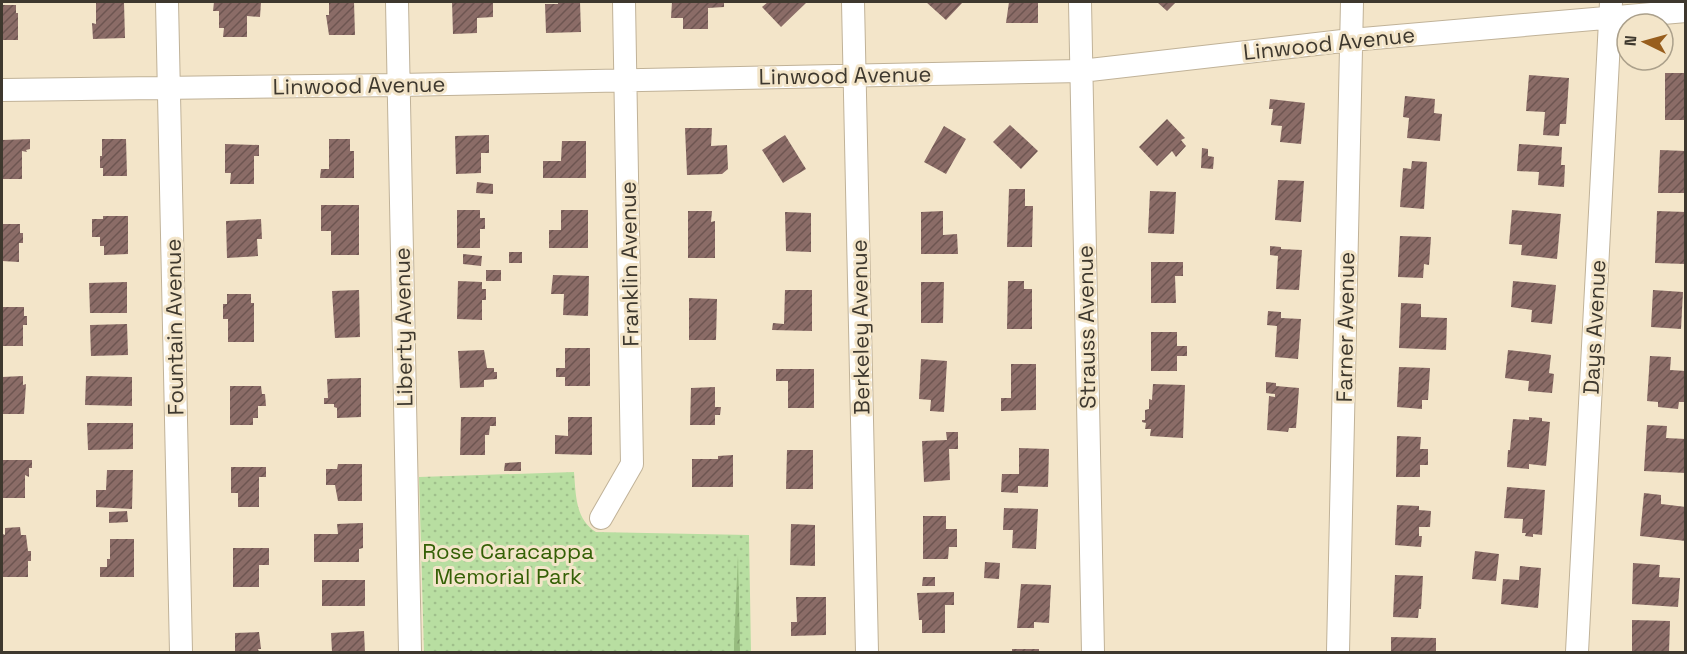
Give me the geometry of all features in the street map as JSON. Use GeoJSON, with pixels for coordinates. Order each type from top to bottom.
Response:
{"type":"FeatureCollection","features":[{"type":"Feature","properties":{"kind":"street","name":"Fountain Avenue"},"geometry":{"type":"LineString","coordinates":[[167,2],[181,652]]}},
{"type":"Feature","properties":{"kind":"street","name":"Liberty Avenue"},"geometry":{"type":"LineString","coordinates":[[397,2],[410,652]]}},
{"type":"Feature","properties":{"kind":"street","name":"Franklin Avenue"},"geometry":{"type":"LineString","coordinates":[[601,518],[632,464],[624,2]]}},
{"type":"Feature","properties":{"kind":"street","name":"Berkeley Avenue"},"geometry":{"type":"LineString","coordinates":[[853,2],[867,652]]}},
{"type":"Feature","properties":{"kind":"street","name":"Strauss Avenue"},"geometry":{"type":"LineString","coordinates":[[1080,2],[1093,652]]}},
{"type":"Feature","properties":{"kind":"street","name":"Farner Avenue"},"geometry":{"type":"LineString","coordinates":[[1338,652],[1352,2]]}},
{"type":"Feature","properties":{"kind":"street","name":"Linwood Avenue"},"geometry":{"type":"LineString","coordinates":[[2,90],[399,85],[1081,70],[1610,10],[1686,11]]}},
{"type":"Feature","properties":{"kind":"street","name":"Days Avenue"},"geometry":{"type":"LineString","coordinates":[[1577,652],[1610,10]]}},
{"type":"Feature","properties":{"kind":"green space","name":"Rose Caracappa Memorial Park"},"geometry":{"type":"Polygon","coordinates":[[[574,472],[580,513],[589,527],[596,532],[749,535],[751,652],[424,652],[419,477],[574,472]]]}},
{"type":"Feature","properties":{"kind":"green space"},"geometry":{"type":"Polygon","coordinates":[[[738,555],[740,652],[734,652],[734,644],[738,555]]]}},
{"type":"Feature","properties":{"kind":"building"},"geometry":{"type":"Polygon","coordinates":[[[214,2],[261,2],[260,17],[247,16],[247,37],[223,37],[224,28],[219,28],[219,11],[213,11],[214,2]]]}},
{"type":"Feature","properties":{"kind":"building"},"geometry":{"type":"Polygon","coordinates":[[[329,2],[354,2],[355,35],[329,35],[326,15],[329,15],[329,2]]]}},
{"type":"Feature","properties":{"kind":"building"},"geometry":{"type":"Polygon","coordinates":[[[452,2],[493,2],[493,17],[477,18],[477,33],[453,34],[452,2]]]}},
{"type":"Feature","properties":{"kind":"building"},"geometry":{"type":"Polygon","coordinates":[[[558,2],[580,2],[581,32],[546,33],[545,4],[558,4],[558,2]]]}},
{"type":"Feature","properties":{"kind":"building"},"geometry":{"type":"Polygon","coordinates":[[[672,2],[724,2],[724,7],[708,8],[708,29],[683,29],[683,18],[671,18],[672,2]]]}},
{"type":"Feature","properties":{"kind":"building"},"geometry":{"type":"Polygon","coordinates":[[[768,2],[807,2],[781,27],[762,7],[768,2]]]}},
{"type":"Feature","properties":{"kind":"building"},"geometry":{"type":"Polygon","coordinates":[[[926,2],[963,2],[946,20],[926,2]]]}},
{"type":"Feature","properties":{"kind":"building"},"geometry":{"type":"Polygon","coordinates":[[[1009,2],[1038,2],[1038,23],[1006,23],[1009,2]]]}},
{"type":"Feature","properties":{"kind":"building"},"geometry":{"type":"Polygon","coordinates":[[[1157,2],[1176,2],[1167,11],[1157,2]]]}},
{"type":"Feature","properties":{"kind":"building"},"geometry":{"type":"Polygon","coordinates":[[[96,3],[124,3],[125,38],[93,39],[92,23],[96,24],[96,3]]]}},
{"type":"Feature","properties":{"kind":"building"},"geometry":{"type":"Polygon","coordinates":[[[2,5],[16,5],[18,40],[2,40],[2,5]]]}},
{"type":"Feature","properties":{"kind":"building"},"geometry":{"type":"Polygon","coordinates":[[[1665,73],[1686,73],[1686,120],[1665,120],[1665,73]]]}},
{"type":"Feature","properties":{"kind":"building"},"geometry":{"type":"Polygon","coordinates":[[[1529,75],[1569,78],[1566,124],[1560,124],[1559,136],[1543,135],[1545,112],[1526,111],[1529,75]]]}},
{"type":"Feature","properties":{"kind":"building"},"geometry":{"type":"Polygon","coordinates":[[[1405,96],[1435,99],[1434,113],[1442,114],[1440,141],[1407,138],[1409,118],[1403,117],[1405,96]]]}},
{"type":"Feature","properties":{"kind":"building"},"geometry":{"type":"Polygon","coordinates":[[[1270,99],[1305,103],[1301,144],[1280,142],[1282,126],[1271,125],[1273,109],[1269,109],[1270,99]]]}},
{"type":"Feature","properties":{"kind":"building"},"geometry":{"type":"Polygon","coordinates":[[[1167,119],[1185,138],[1181,140],[1186,146],[1176,157],[1172,151],[1157,166],[1139,147],[1167,119]]]}},
{"type":"Feature","properties":{"kind":"building"},"geometry":{"type":"Polygon","coordinates":[[[1010,125],[1038,151],[1021,169],[993,142],[1010,125]]]}},
{"type":"Feature","properties":{"kind":"building"},"geometry":{"type":"Polygon","coordinates":[[[944,126],[966,139],[946,174],[924,162],[944,126]]]}},
{"type":"Feature","properties":{"kind":"building"},"geometry":{"type":"Polygon","coordinates":[[[685,128],[712,128],[711,146],[727,145],[728,169],[722,174],[687,175],[685,128]]]}},
{"type":"Feature","properties":{"kind":"building"},"geometry":{"type":"Polygon","coordinates":[[[489,135],[489,153],[481,153],[481,173],[456,174],[455,136],[489,135]]]}},
{"type":"Feature","properties":{"kind":"building"},"geometry":{"type":"Polygon","coordinates":[[[785,135],[806,169],[783,183],[762,150],[785,135]]]}},
{"type":"Feature","properties":{"kind":"building"},"geometry":{"type":"Polygon","coordinates":[[[30,139],[30,149],[26,150],[27,152],[22,151],[22,179],[2,179],[2,140],[30,139]]]}},
{"type":"Feature","properties":{"kind":"building"},"geometry":{"type":"Polygon","coordinates":[[[102,139],[126,139],[127,176],[103,176],[103,168],[100,168],[102,139]]]}},
{"type":"Feature","properties":{"kind":"building"},"geometry":{"type":"Polygon","coordinates":[[[329,139],[350,139],[350,151],[354,151],[354,178],[320,178],[321,169],[329,169],[329,139]]]}},
{"type":"Feature","properties":{"kind":"building"},"geometry":{"type":"Polygon","coordinates":[[[562,141],[586,141],[586,178],[543,178],[543,161],[561,161],[562,141]]]}},
{"type":"Feature","properties":{"kind":"building"},"geometry":{"type":"Polygon","coordinates":[[[225,144],[259,145],[259,156],[254,156],[254,184],[230,184],[231,173],[225,173],[225,144]]]}},
{"type":"Feature","properties":{"kind":"building"},"geometry":{"type":"Polygon","coordinates":[[[1519,144],[1562,147],[1561,165],[1565,165],[1564,187],[1538,185],[1539,172],[1517,171],[1519,144]]]}},
{"type":"Feature","properties":{"kind":"building"},"geometry":{"type":"Polygon","coordinates":[[[1202,148],[1208,149],[1208,156],[1214,157],[1213,169],[1201,168],[1202,148]]]}},
{"type":"Feature","properties":{"kind":"building"},"geometry":{"type":"Polygon","coordinates":[[[1660,150],[1686,151],[1686,193],[1658,193],[1660,150]]]}},
{"type":"Feature","properties":{"kind":"building"},"geometry":{"type":"Polygon","coordinates":[[[1412,161],[1427,162],[1424,209],[1400,207],[1403,168],[1411,169],[1412,161]]]}},
{"type":"Feature","properties":{"kind":"building"},"geometry":{"type":"Polygon","coordinates":[[[1278,180],[1304,181],[1301,222],[1275,220],[1278,180]]]}},
{"type":"Feature","properties":{"kind":"building"},"geometry":{"type":"Polygon","coordinates":[[[477,182],[493,184],[493,194],[476,193],[477,182]]]}},
{"type":"Feature","properties":{"kind":"building"},"geometry":{"type":"Polygon","coordinates":[[[1009,189],[1025,189],[1025,206],[1033,206],[1032,247],[1007,247],[1009,189]]]}},
{"type":"Feature","properties":{"kind":"building"},"geometry":{"type":"Polygon","coordinates":[[[1150,191],[1176,192],[1174,234],[1148,233],[1150,191]]]}},
{"type":"Feature","properties":{"kind":"building"},"geometry":{"type":"Polygon","coordinates":[[[321,205],[359,205],[359,255],[331,255],[331,231],[321,231],[321,205]]]}},
{"type":"Feature","properties":{"kind":"building"},"geometry":{"type":"Polygon","coordinates":[[[457,210],[480,210],[480,218],[485,218],[485,229],[480,229],[480,248],[457,248],[457,210]]]}},
{"type":"Feature","properties":{"kind":"building"},"geometry":{"type":"Polygon","coordinates":[[[561,210],[588,210],[588,248],[549,248],[549,230],[561,230],[561,210]]]}},
{"type":"Feature","properties":{"kind":"building"},"geometry":{"type":"Polygon","coordinates":[[[1512,210],[1561,214],[1557,259],[1521,255],[1522,245],[1509,244],[1512,210]]]}},
{"type":"Feature","properties":{"kind":"building"},"geometry":{"type":"Polygon","coordinates":[[[688,211],[712,211],[711,222],[715,221],[715,258],[688,258],[688,211]]]}},
{"type":"Feature","properties":{"kind":"building"},"geometry":{"type":"Polygon","coordinates":[[[943,211],[943,235],[957,234],[958,254],[921,254],[921,212],[943,211]]]}},
{"type":"Feature","properties":{"kind":"building"},"geometry":{"type":"Polygon","coordinates":[[[1657,211],[1686,212],[1686,264],[1655,263],[1657,211]]]}},
{"type":"Feature","properties":{"kind":"building"},"geometry":{"type":"Polygon","coordinates":[[[785,212],[811,213],[811,252],[786,251],[785,212]]]}},
{"type":"Feature","properties":{"kind":"building"},"geometry":{"type":"Polygon","coordinates":[[[103,216],[128,216],[128,254],[104,255],[104,246],[100,246],[100,237],[92,237],[92,219],[103,219],[103,216]]]}},
{"type":"Feature","properties":{"kind":"building"},"geometry":{"type":"Polygon","coordinates":[[[261,219],[262,239],[257,239],[258,256],[227,258],[226,221],[261,219]]]}},
{"type":"Feature","properties":{"kind":"building"},"geometry":{"type":"Polygon","coordinates":[[[2,224],[20,224],[23,243],[19,243],[19,262],[2,261],[2,224]]]}},
{"type":"Feature","properties":{"kind":"building"},"geometry":{"type":"Polygon","coordinates":[[[1400,236],[1431,237],[1429,265],[1424,264],[1423,278],[1398,277],[1400,236]]]}},
{"type":"Feature","properties":{"kind":"building"},"geometry":{"type":"Polygon","coordinates":[[[1270,246],[1302,250],[1299,290],[1276,289],[1278,256],[1270,255],[1270,246]]]}},
{"type":"Feature","properties":{"kind":"building"},"geometry":{"type":"Polygon","coordinates":[[[509,252],[522,252],[522,263],[509,263],[509,252]]]}},
{"type":"Feature","properties":{"kind":"building"},"geometry":{"type":"Polygon","coordinates":[[[463,254],[482,256],[481,266],[463,264],[463,254]]]}},
{"type":"Feature","properties":{"kind":"building"},"geometry":{"type":"Polygon","coordinates":[[[1151,262],[1183,262],[1183,276],[1175,276],[1176,303],[1151,303],[1151,262]]]}},
{"type":"Feature","properties":{"kind":"building"},"geometry":{"type":"Polygon","coordinates":[[[486,270],[501,270],[501,281],[486,281],[486,270]]]}},
{"type":"Feature","properties":{"kind":"building"},"geometry":{"type":"Polygon","coordinates":[[[553,275],[589,276],[588,316],[563,315],[564,294],[551,294],[553,275]]]}},
{"type":"Feature","properties":{"kind":"building"},"geometry":{"type":"Polygon","coordinates":[[[458,281],[482,282],[482,289],[486,289],[486,300],[482,300],[482,320],[457,319],[458,281]]]}},
{"type":"Feature","properties":{"kind":"building"},"geometry":{"type":"Polygon","coordinates":[[[1008,281],[1024,281],[1024,289],[1032,289],[1032,329],[1007,329],[1008,281]]]}},
{"type":"Feature","properties":{"kind":"building"},"geometry":{"type":"Polygon","coordinates":[[[1513,281],[1556,285],[1552,324],[1531,322],[1532,310],[1511,307],[1513,281]]]}},
{"type":"Feature","properties":{"kind":"building"},"geometry":{"type":"Polygon","coordinates":[[[127,282],[127,313],[90,313],[89,283],[127,282]]]}},
{"type":"Feature","properties":{"kind":"building"},"geometry":{"type":"Polygon","coordinates":[[[921,282],[944,282],[943,323],[921,323],[921,282]]]}},
{"type":"Feature","properties":{"kind":"building"},"geometry":{"type":"Polygon","coordinates":[[[359,290],[360,337],[335,338],[332,291],[359,290]]]}},
{"type":"Feature","properties":{"kind":"building"},"geometry":{"type":"Polygon","coordinates":[[[785,290],[812,290],[812,331],[772,330],[773,323],[784,324],[785,290]]]}},
{"type":"Feature","properties":{"kind":"building"},"geometry":{"type":"Polygon","coordinates":[[[1653,290],[1683,292],[1681,329],[1651,327],[1653,290]]]}},
{"type":"Feature","properties":{"kind":"building"},"geometry":{"type":"Polygon","coordinates":[[[227,294],[251,294],[251,303],[254,303],[254,342],[228,342],[228,319],[223,319],[223,304],[227,304],[227,294]]]}},
{"type":"Feature","properties":{"kind":"building"},"geometry":{"type":"Polygon","coordinates":[[[689,298],[717,299],[716,340],[689,340],[689,298]]]}},
{"type":"Feature","properties":{"kind":"building"},"geometry":{"type":"Polygon","coordinates":[[[1401,303],[1421,304],[1421,317],[1447,318],[1446,350],[1399,348],[1401,303]]]}},
{"type":"Feature","properties":{"kind":"building"},"geometry":{"type":"Polygon","coordinates":[[[2,307],[24,307],[27,325],[23,325],[23,346],[2,346],[2,307]]]}},
{"type":"Feature","properties":{"kind":"building"},"geometry":{"type":"Polygon","coordinates":[[[1268,311],[1281,312],[1281,318],[1301,319],[1298,359],[1275,357],[1277,326],[1267,325],[1268,311]]]}},
{"type":"Feature","properties":{"kind":"building"},"geometry":{"type":"Polygon","coordinates":[[[127,324],[128,355],[91,356],[90,325],[127,324]]]}},
{"type":"Feature","properties":{"kind":"building"},"geometry":{"type":"Polygon","coordinates":[[[1151,332],[1177,332],[1177,346],[1187,346],[1187,356],[1177,356],[1177,371],[1151,371],[1151,332]]]}},
{"type":"Feature","properties":{"kind":"building"},"geometry":{"type":"Polygon","coordinates":[[[565,348],[590,348],[590,386],[565,386],[565,377],[556,377],[556,368],[565,368],[565,348]]]}},
{"type":"Feature","properties":{"kind":"building"},"geometry":{"type":"Polygon","coordinates":[[[484,350],[487,368],[494,368],[494,372],[497,372],[497,379],[484,380],[484,387],[460,388],[458,351],[484,350]]]}},
{"type":"Feature","properties":{"kind":"building"},"geometry":{"type":"Polygon","coordinates":[[[1508,350],[1551,355],[1549,373],[1554,374],[1552,393],[1528,391],[1529,381],[1505,378],[1508,350]]]}},
{"type":"Feature","properties":{"kind":"building"},"geometry":{"type":"Polygon","coordinates":[[[1650,356],[1671,357],[1670,370],[1686,371],[1686,402],[1679,402],[1678,409],[1658,407],[1658,402],[1647,401],[1650,356]]]}},
{"type":"Feature","properties":{"kind":"building"},"geometry":{"type":"Polygon","coordinates":[[[921,359],[947,361],[944,412],[930,411],[931,400],[919,399],[921,359]]]}},
{"type":"Feature","properties":{"kind":"building"},"geometry":{"type":"Polygon","coordinates":[[[1011,364],[1036,364],[1036,410],[1001,411],[1001,398],[1011,398],[1011,364]]]}},
{"type":"Feature","properties":{"kind":"building"},"geometry":{"type":"Polygon","coordinates":[[[1399,367],[1430,368],[1428,400],[1422,400],[1422,409],[1397,407],[1399,367]]]}},
{"type":"Feature","properties":{"kind":"building"},"geometry":{"type":"Polygon","coordinates":[[[776,369],[814,369],[814,408],[788,408],[788,381],[776,381],[776,369]]]}},
{"type":"Feature","properties":{"kind":"building"},"geometry":{"type":"Polygon","coordinates":[[[23,376],[23,385],[26,384],[24,414],[2,414],[2,377],[23,376]]]}},
{"type":"Feature","properties":{"kind":"building"},"geometry":{"type":"Polygon","coordinates":[[[86,376],[132,377],[132,406],[85,405],[86,376]]]}},
{"type":"Feature","properties":{"kind":"building"},"geometry":{"type":"Polygon","coordinates":[[[361,378],[361,417],[337,418],[337,408],[334,404],[324,404],[324,398],[328,398],[327,379],[361,378]]]}},
{"type":"Feature","properties":{"kind":"building"},"geometry":{"type":"Polygon","coordinates":[[[1266,382],[1276,383],[1276,386],[1299,388],[1296,428],[1289,428],[1288,432],[1267,430],[1269,396],[1275,397],[1275,394],[1266,393],[1266,382]]]}},
{"type":"Feature","properties":{"kind":"building"},"geometry":{"type":"Polygon","coordinates":[[[1153,384],[1185,385],[1183,438],[1150,436],[1151,429],[1145,429],[1146,423],[1142,420],[1145,420],[1145,410],[1149,409],[1149,399],[1152,400],[1153,384]]]}},
{"type":"Feature","properties":{"kind":"building"},"geometry":{"type":"Polygon","coordinates":[[[230,386],[261,386],[262,394],[265,394],[266,406],[258,406],[258,418],[253,418],[253,425],[230,425],[230,386]]]}},
{"type":"Feature","properties":{"kind":"building"},"geometry":{"type":"Polygon","coordinates":[[[715,387],[715,407],[721,407],[720,415],[715,415],[715,425],[690,425],[691,388],[715,387]]]}},
{"type":"Feature","properties":{"kind":"building"},"geometry":{"type":"Polygon","coordinates":[[[461,417],[496,417],[496,426],[490,426],[489,435],[485,435],[485,455],[460,455],[461,417]]]}},
{"type":"Feature","properties":{"kind":"building"},"geometry":{"type":"Polygon","coordinates":[[[568,417],[592,417],[592,455],[555,454],[555,435],[568,436],[568,417]]]}},
{"type":"Feature","properties":{"kind":"building"},"geometry":{"type":"Polygon","coordinates":[[[1529,417],[1542,418],[1542,421],[1550,422],[1546,466],[1529,464],[1529,469],[1507,467],[1513,419],[1529,420],[1529,417]]]}},
{"type":"Feature","properties":{"kind":"building"},"geometry":{"type":"Polygon","coordinates":[[[87,423],[133,423],[133,449],[88,450],[87,423]]]}},
{"type":"Feature","properties":{"kind":"building"},"geometry":{"type":"Polygon","coordinates":[[[1647,425],[1667,426],[1666,438],[1686,439],[1686,473],[1644,471],[1647,425]]]}},
{"type":"Feature","properties":{"kind":"building"},"geometry":{"type":"Polygon","coordinates":[[[946,432],[958,432],[958,449],[949,449],[950,480],[924,482],[922,441],[947,440],[946,432]]]}},
{"type":"Feature","properties":{"kind":"building"},"geometry":{"type":"Polygon","coordinates":[[[1397,436],[1421,437],[1420,449],[1428,449],[1428,465],[1420,465],[1420,477],[1396,477],[1397,436]]]}},
{"type":"Feature","properties":{"kind":"building"},"geometry":{"type":"Polygon","coordinates":[[[1019,448],[1049,449],[1048,487],[1018,486],[1018,493],[1001,492],[1002,474],[1019,474],[1019,448]]]}},
{"type":"Feature","properties":{"kind":"building"},"geometry":{"type":"Polygon","coordinates":[[[787,450],[813,450],[813,489],[786,489],[787,450]]]}},
{"type":"Feature","properties":{"kind":"building"},"geometry":{"type":"Polygon","coordinates":[[[733,455],[733,487],[692,487],[692,459],[718,459],[718,456],[733,455]]]}},
{"type":"Feature","properties":{"kind":"building"},"geometry":{"type":"Polygon","coordinates":[[[2,460],[32,460],[29,477],[25,475],[25,498],[2,498],[2,460]]]}},
{"type":"Feature","properties":{"kind":"building"},"geometry":{"type":"Polygon","coordinates":[[[521,462],[521,471],[504,471],[505,463],[521,462]]]}},
{"type":"Feature","properties":{"kind":"building"},"geometry":{"type":"Polygon","coordinates":[[[338,464],[362,464],[362,501],[338,501],[335,485],[326,485],[326,469],[337,469],[338,464]]]}},
{"type":"Feature","properties":{"kind":"building"},"geometry":{"type":"Polygon","coordinates":[[[231,467],[266,467],[266,477],[259,477],[259,507],[238,507],[238,493],[231,493],[231,467]]]}},
{"type":"Feature","properties":{"kind":"building"},"geometry":{"type":"Polygon","coordinates":[[[107,470],[133,470],[132,509],[96,507],[96,490],[106,490],[107,470]]]}},
{"type":"Feature","properties":{"kind":"building"},"geometry":{"type":"Polygon","coordinates":[[[1507,487],[1545,490],[1542,535],[1525,536],[1526,533],[1522,533],[1523,519],[1504,518],[1507,487]]]}},
{"type":"Feature","properties":{"kind":"building"},"geometry":{"type":"Polygon","coordinates":[[[1644,493],[1661,495],[1661,504],[1686,507],[1686,541],[1640,536],[1644,493]]]}},
{"type":"Feature","properties":{"kind":"building"},"geometry":{"type":"Polygon","coordinates":[[[1397,505],[1419,506],[1419,510],[1431,511],[1430,527],[1419,527],[1419,536],[1422,536],[1421,547],[1395,545],[1397,505]]]}},
{"type":"Feature","properties":{"kind":"building"},"geometry":{"type":"Polygon","coordinates":[[[1004,508],[1038,509],[1036,549],[1012,548],[1013,530],[1003,530],[1004,508]]]}},
{"type":"Feature","properties":{"kind":"building"},"geometry":{"type":"Polygon","coordinates":[[[127,511],[128,522],[109,523],[109,512],[127,511]]]}},
{"type":"Feature","properties":{"kind":"building"},"geometry":{"type":"Polygon","coordinates":[[[923,516],[946,516],[946,529],[957,529],[957,547],[949,547],[948,559],[923,559],[923,516]]]}},
{"type":"Feature","properties":{"kind":"building"},"geometry":{"type":"Polygon","coordinates":[[[363,523],[363,548],[359,549],[359,562],[314,562],[314,534],[338,534],[337,524],[363,523]]]}},
{"type":"Feature","properties":{"kind":"building"},"geometry":{"type":"Polygon","coordinates":[[[791,524],[815,525],[815,566],[790,565],[791,524]]]}},
{"type":"Feature","properties":{"kind":"building"},"geometry":{"type":"Polygon","coordinates":[[[20,527],[21,535],[26,535],[28,551],[31,551],[31,561],[28,561],[28,577],[2,577],[2,542],[5,528],[20,527]]]}},
{"type":"Feature","properties":{"kind":"building"},"geometry":{"type":"Polygon","coordinates":[[[110,539],[134,539],[134,577],[100,577],[100,567],[107,567],[107,559],[110,559],[110,539]]]}},
{"type":"Feature","properties":{"kind":"building"},"geometry":{"type":"Polygon","coordinates":[[[233,548],[269,548],[269,565],[259,565],[259,587],[233,587],[233,548]]]}},
{"type":"Feature","properties":{"kind":"building"},"geometry":{"type":"Polygon","coordinates":[[[1475,551],[1499,554],[1496,581],[1472,579],[1475,551]]]}},
{"type":"Feature","properties":{"kind":"building"},"geometry":{"type":"Polygon","coordinates":[[[985,562],[1000,563],[999,579],[984,578],[985,562]]]}},
{"type":"Feature","properties":{"kind":"building"},"geometry":{"type":"Polygon","coordinates":[[[1633,563],[1660,565],[1659,577],[1680,578],[1678,607],[1632,604],[1633,563]]]}},
{"type":"Feature","properties":{"kind":"building"},"geometry":{"type":"Polygon","coordinates":[[[1520,566],[1541,568],[1538,608],[1501,604],[1503,579],[1519,580],[1520,566]]]}},
{"type":"Feature","properties":{"kind":"building"},"geometry":{"type":"Polygon","coordinates":[[[1395,575],[1423,576],[1421,609],[1419,609],[1418,618],[1393,617],[1395,575]]]}},
{"type":"Feature","properties":{"kind":"building"},"geometry":{"type":"Polygon","coordinates":[[[923,577],[935,577],[935,586],[922,586],[923,577]]]}},
{"type":"Feature","properties":{"kind":"building"},"geometry":{"type":"Polygon","coordinates":[[[322,580],[365,580],[365,606],[322,606],[322,580]]]}},
{"type":"Feature","properties":{"kind":"building"},"geometry":{"type":"Polygon","coordinates":[[[1021,584],[1051,585],[1049,623],[1034,622],[1034,628],[1017,628],[1021,584]]]}},
{"type":"Feature","properties":{"kind":"building"},"geometry":{"type":"Polygon","coordinates":[[[954,592],[954,605],[945,605],[945,633],[922,633],[917,593],[954,592]]]}},
{"type":"Feature","properties":{"kind":"building"},"geometry":{"type":"Polygon","coordinates":[[[796,597],[826,597],[826,635],[791,636],[791,622],[797,622],[796,597]]]}},
{"type":"Feature","properties":{"kind":"building"},"geometry":{"type":"Polygon","coordinates":[[[1632,620],[1670,621],[1669,652],[1632,652],[1632,620]]]}},
{"type":"Feature","properties":{"kind":"building"},"geometry":{"type":"Polygon","coordinates":[[[364,631],[365,652],[332,652],[331,633],[364,631]]]}},
{"type":"Feature","properties":{"kind":"building"},"geometry":{"type":"Polygon","coordinates":[[[259,632],[261,649],[258,649],[259,652],[235,652],[235,633],[259,632]]]}},
{"type":"Feature","properties":{"kind":"building"},"geometry":{"type":"Polygon","coordinates":[[[1391,637],[1436,638],[1436,652],[1391,652],[1391,637]]]}},
{"type":"Feature","properties":{"kind":"building"},"geometry":{"type":"Polygon","coordinates":[[[1012,649],[1039,649],[1039,652],[1012,652],[1012,649]]]}}]}
